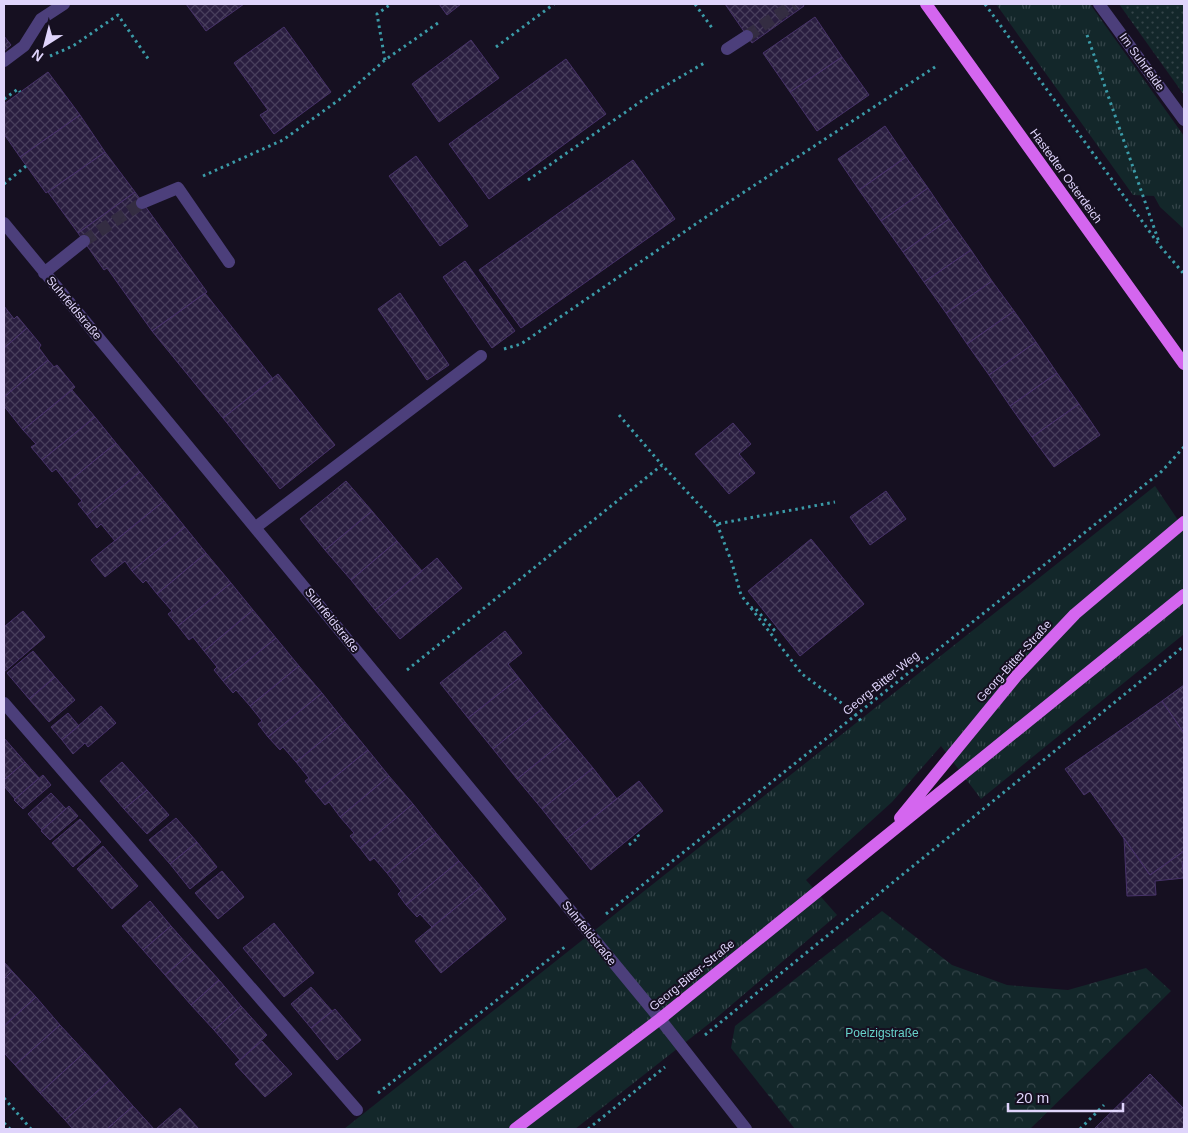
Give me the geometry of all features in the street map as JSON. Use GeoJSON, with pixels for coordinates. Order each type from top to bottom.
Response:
{"type":"FeatureCollection","features":[{"type":"Feature","properties":{"kind":"main road","name":"Hastedter Osterdeich"},"geometry":{"type":"LineString","coordinates":[[926,4],[1184,364]]}},
{"type":"Feature","properties":{"kind":"main road","name":"Georg-Bitter-Straße"},"geometry":{"type":"LineString","coordinates":[[884,838],[1018,674],[1075,614],[1184,522]]}},
{"type":"Feature","properties":{"kind":"main road","name":"Georg-Bitter-Straße"},"geometry":{"type":"LineString","coordinates":[[515,1129],[660,1019],[1184,595]]}},
{"type":"Feature","properties":{"kind":"street"},"geometry":{"type":"LineString","coordinates":[[4,61],[24,46],[41,19],[64,4]]}},
{"type":"Feature","properties":{"kind":"street","name":"Im Suhrfelde"},"geometry":{"type":"LineString","coordinates":[[1099,4],[1184,120]]}},
{"type":"Feature","properties":{"kind":"street"},"geometry":{"type":"LineString","coordinates":[[728,49],[747,36]]}},
{"type":"Feature","properties":{"kind":"street"},"geometry":{"type":"LineString","coordinates":[[142,202],[178,188],[229,262]]}},
{"type":"Feature","properties":{"kind":"street","name":"Suhrfeldstraße"},"geometry":{"type":"LineString","coordinates":[[4,222],[44,274],[256,527],[660,1019]]}},
{"type":"Feature","properties":{"kind":"street"},"geometry":{"type":"LineString","coordinates":[[44,274],[84,241]]}},
{"type":"Feature","properties":{"kind":"street"},"geometry":{"type":"LineString","coordinates":[[256,527],[481,356]]}},
{"type":"Feature","properties":{"kind":"street"},"geometry":{"type":"LineString","coordinates":[[4,703],[357,1110]]}},
{"type":"Feature","properties":{"kind":"street"},"geometry":{"type":"LineString","coordinates":[[660,1019],[746,1129]]}},
{"type":"Feature","properties":{"kind":"path"},"geometry":{"type":"LineString","coordinates":[[385,60],[377,14],[391,4]]}},
{"type":"Feature","properties":{"kind":"path"},"geometry":{"type":"LineString","coordinates":[[496,47],[554,4]]}},
{"type":"Feature","properties":{"kind":"path"},"geometry":{"type":"LineString","coordinates":[[985,4],[1160,246],[1184,274]]}},
{"type":"Feature","properties":{"kind":"path"},"geometry":{"type":"LineString","coordinates":[[48,56],[73,46],[118,15],[148,60]]}},
{"type":"Feature","properties":{"kind":"path"},"geometry":{"type":"LineString","coordinates":[[178,188],[283,140],[343,97],[385,60],[438,22]]}},
{"type":"Feature","properties":{"kind":"path"},"geometry":{"type":"LineString","coordinates":[[1086,32],[1160,246]]}},
{"type":"Feature","properties":{"kind":"path"},"geometry":{"type":"LineString","coordinates":[[528,180],[653,92],[728,49]]}},
{"type":"Feature","properties":{"kind":"path"},"geometry":{"type":"LineString","coordinates":[[481,356],[521,344],[703,219],[959,50]]}},
{"type":"Feature","properties":{"kind":"path"},"geometry":{"type":"LineString","coordinates":[[4,99],[18,89],[20,92]]}},
{"type":"Feature","properties":{"kind":"path"},"geometry":{"type":"LineString","coordinates":[[4,184],[26,166]]}},
{"type":"Feature","properties":{"kind":"path"},"geometry":{"type":"LineString","coordinates":[[619,416],[717,524],[732,563],[741,595],[802,674],[856,715],[863,723]]}},
{"type":"Feature","properties":{"kind":"path","name":"Georg-Bitter-Weg"},"geometry":{"type":"LineString","coordinates":[[586,930],[1162,471],[1184,447]]}},
{"type":"Feature","properties":{"kind":"path"},"geometry":{"type":"LineString","coordinates":[[387,686],[662,465]]}},
{"type":"Feature","properties":{"kind":"path"},"geometry":{"type":"LineString","coordinates":[[717,524],[835,502]]}},
{"type":"Feature","properties":{"kind":"path"},"geometry":{"type":"LineString","coordinates":[[751,608],[754,606],[775,631],[778,629]]}},
{"type":"Feature","properties":{"kind":"path"},"geometry":{"type":"LineString","coordinates":[[588,1129],[1184,646]]}},
{"type":"Feature","properties":{"kind":"path"},"geometry":{"type":"LineString","coordinates":[[629,845],[639,837],[636,832]]}},
{"type":"Feature","properties":{"kind":"path"},"geometry":{"type":"LineString","coordinates":[[357,1110],[586,930]]}},
{"type":"Feature","properties":{"kind":"path"},"geometry":{"type":"LineString","coordinates":[[4,1098],[31,1129]]}},
{"type":"Feature","properties":{"kind":"path"},"geometry":{"type":"LineString","coordinates":[[1080,1129],[1104,1105]]}},
{"type":"Feature","properties":{"kind":"path"},"geometry":{"type":"LineString","coordinates":[[4,1123],[10,1129]]}},
{"type":"Feature","properties":{"kind":"green space"},"geometry":{"type":"Polygon","coordinates":[[[996,4],[1090,4],[1184,136],[1184,229],[1160,207],[1154,196],[1133,195],[996,4]]]}},
{"type":"Feature","properties":{"kind":"green space"},"geometry":{"type":"Polygon","coordinates":[[[1119,4],[1184,4],[1184,95],[1119,4]]]}},
{"type":"Feature","properties":{"kind":"green space"},"geometry":{"type":"Polygon","coordinates":[[[1155,486],[1184,529],[1184,634],[981,799],[941,746],[892,802],[806,880],[837,915],[715,1019],[575,1129],[344,1129],[1155,486]]]}},
{"type":"Feature","properties":{"kind":"green space","name":"Poelzigstraße"},"geometry":{"type":"Polygon","coordinates":[[[882,911],[952,965],[1007,985],[1068,990],[1146,968],[1171,991],[1030,1129],[795,1129],[731,1048],[735,1026],[882,911]]]}},
{"type":"Feature","properties":{"kind":"building"},"geometry":{"type":"Polygon","coordinates":[[[186,4],[244,4],[206,31],[186,4]]]}},
{"type":"Feature","properties":{"kind":"building"},"geometry":{"type":"Polygon","coordinates":[[[439,4],[461,4],[447,15],[439,4]]]}},
{"type":"Feature","properties":{"kind":"building"},"geometry":{"type":"Polygon","coordinates":[[[725,4],[803,4],[804,6],[752,43],[725,4]]]}},
{"type":"Feature","properties":{"kind":"building"},"geometry":{"type":"Polygon","coordinates":[[[815,17],[842,57],[790,92],[763,53],[815,17]]]}},
{"type":"Feature","properties":{"kind":"building"},"geometry":{"type":"Polygon","coordinates":[[[284,27],[331,92],[274,134],[260,115],[268,110],[234,63],[284,27]]]}},
{"type":"Feature","properties":{"kind":"building"},"geometry":{"type":"Polygon","coordinates":[[[4,36],[11,45],[4,51],[4,36]]]}},
{"type":"Feature","properties":{"kind":"building"},"geometry":{"type":"Polygon","coordinates":[[[471,40],[499,78],[439,122],[412,84],[471,40]]]}},
{"type":"Feature","properties":{"kind":"building"},"geometry":{"type":"Polygon","coordinates":[[[842,57],[869,95],[817,131],[790,92],[842,57]]]}},
{"type":"Feature","properties":{"kind":"building"},"geometry":{"type":"Polygon","coordinates":[[[566,59],[606,114],[489,199],[449,144],[566,59]]]}},
{"type":"Feature","properties":{"kind":"building"},"geometry":{"type":"Polygon","coordinates":[[[48,72],[80,115],[20,157],[4,134],[4,104],[48,72]]]}},
{"type":"Feature","properties":{"kind":"building"},"geometry":{"type":"Polygon","coordinates":[[[80,115],[105,152],[46,193],[20,157],[80,115]]]}},
{"type":"Feature","properties":{"kind":"building"},"geometry":{"type":"Polygon","coordinates":[[[885,126],[906,157],[859,190],[838,159],[885,126]]]}},
{"type":"Feature","properties":{"kind":"building"},"geometry":{"type":"Polygon","coordinates":[[[105,152],[135,192],[78,233],[48,192],[105,152]]]}},
{"type":"Feature","properties":{"kind":"building"},"geometry":{"type":"Polygon","coordinates":[[[416,156],[468,226],[440,246],[389,176],[416,156]]]}},
{"type":"Feature","properties":{"kind":"building"},"geometry":{"type":"Polygon","coordinates":[[[906,157],[928,188],[881,221],[859,190],[906,157]]]}},
{"type":"Feature","properties":{"kind":"building"},"geometry":{"type":"Polygon","coordinates":[[[633,160],[675,219],[521,328],[479,270],[633,160]]]}},
{"type":"Feature","properties":{"kind":"building"},"geometry":{"type":"Polygon","coordinates":[[[928,188],[949,219],[903,252],[881,221],[928,188]]]}},
{"type":"Feature","properties":{"kind":"building"},"geometry":{"type":"Polygon","coordinates":[[[135,192],[207,292],[152,331],[107,268],[104,270],[78,233],[135,192]]]}},
{"type":"Feature","properties":{"kind":"building"},"geometry":{"type":"Polygon","coordinates":[[[949,219],[971,250],[924,282],[903,252],[949,219]]]}},
{"type":"Feature","properties":{"kind":"building"},"geometry":{"type":"Polygon","coordinates":[[[971,250],[992,281],[946,313],[924,282],[971,250]]]}},
{"type":"Feature","properties":{"kind":"building"},"geometry":{"type":"Polygon","coordinates":[[[465,261],[515,331],[492,348],[443,277],[465,261]]]}},
{"type":"Feature","properties":{"kind":"building"},"geometry":{"type":"Polygon","coordinates":[[[992,281],[1014,311],[967,344],[946,313],[992,281]]]}},
{"type":"Feature","properties":{"kind":"building"},"geometry":{"type":"Polygon","coordinates":[[[205,293],[273,379],[223,418],[152,331],[205,293]]]}},
{"type":"Feature","properties":{"kind":"building"},"geometry":{"type":"Polygon","coordinates":[[[400,293],[449,365],[427,380],[378,309],[400,293]]]}},
{"type":"Feature","properties":{"kind":"building"},"geometry":{"type":"Polygon","coordinates":[[[4,306],[14,319],[17,316],[27,328],[4,348],[4,306]]]}},
{"type":"Feature","properties":{"kind":"building"},"geometry":{"type":"Polygon","coordinates":[[[1014,311],[1036,342],[989,375],[967,344],[1014,311]]]}},
{"type":"Feature","properties":{"kind":"building"},"geometry":{"type":"Polygon","coordinates":[[[27,328],[41,345],[39,348],[48,360],[4,397],[4,348],[27,328]]]}},
{"type":"Feature","properties":{"kind":"building"},"geometry":{"type":"Polygon","coordinates":[[[1036,342],[1057,373],[1010,406],[989,375],[1036,342]]]}},
{"type":"Feature","properties":{"kind":"building"},"geometry":{"type":"Polygon","coordinates":[[[48,360],[54,367],[57,365],[75,387],[23,430],[4,406],[4,397],[48,360]]]}},
{"type":"Feature","properties":{"kind":"building"},"geometry":{"type":"Polygon","coordinates":[[[1057,373],[1079,404],[1032,437],[1010,406],[1057,373]]]}},
{"type":"Feature","properties":{"kind":"building"},"geometry":{"type":"Polygon","coordinates":[[[278,374],[335,445],[280,489],[223,418],[278,374]]]}},
{"type":"Feature","properties":{"kind":"building"},"geometry":{"type":"Polygon","coordinates":[[[72,390],[95,417],[42,460],[31,447],[36,444],[23,430],[72,390]]]}},
{"type":"Feature","properties":{"kind":"building"},"geometry":{"type":"Polygon","coordinates":[[[1079,404],[1100,435],[1054,467],[1032,437],[1079,404]]]}},
{"type":"Feature","properties":{"kind":"building"},"geometry":{"type":"Polygon","coordinates":[[[95,417],[116,443],[67,483],[56,469],[52,472],[42,460],[95,417]]]}},
{"type":"Feature","properties":{"kind":"building"},"geometry":{"type":"Polygon","coordinates":[[[733,423],[751,444],[739,454],[755,473],[729,494],[695,454],[733,423]]]}},
{"type":"Feature","properties":{"kind":"building"},"geometry":{"type":"Polygon","coordinates":[[[116,443],[140,472],[87,515],[78,504],[82,501],[67,483],[116,443]]]}},
{"type":"Feature","properties":{"kind":"building"},"geometry":{"type":"Polygon","coordinates":[[[140,472],[164,501],[115,541],[101,524],[97,528],[87,515],[140,472]]]}},
{"type":"Feature","properties":{"kind":"building"},"geometry":{"type":"Polygon","coordinates":[[[346,481],[372,511],[325,550],[300,519],[346,481]]]}},
{"type":"Feature","properties":{"kind":"building"},"geometry":{"type":"Polygon","coordinates":[[[886,491],[906,519],[870,545],[850,517],[886,491]]]}},
{"type":"Feature","properties":{"kind":"building"},"geometry":{"type":"Polygon","coordinates":[[[164,501],[185,527],[132,571],[125,561],[105,577],[91,560],[164,501]]]}},
{"type":"Feature","properties":{"kind":"building"},"geometry":{"type":"Polygon","coordinates":[[[372,511],[397,541],[351,580],[325,550],[372,511]]]}},
{"type":"Feature","properties":{"kind":"building"},"geometry":{"type":"Polygon","coordinates":[[[185,527],[206,553],[157,594],[146,580],[143,583],[132,571],[185,527]]]}},
{"type":"Feature","properties":{"kind":"building"},"geometry":{"type":"Polygon","coordinates":[[[811,539],[864,604],[800,656],[748,591],[811,539]]]}},
{"type":"Feature","properties":{"kind":"building"},"geometry":{"type":"Polygon","coordinates":[[[397,541],[422,571],[375,610],[351,580],[397,541]]]}},
{"type":"Feature","properties":{"kind":"building"},"geometry":{"type":"Polygon","coordinates":[[[206,553],[231,583],[178,626],[168,614],[172,611],[157,594],[206,553]]]}},
{"type":"Feature","properties":{"kind":"building"},"geometry":{"type":"Polygon","coordinates":[[[437,558],[462,588],[400,639],[375,610],[437,558]]]}},
{"type":"Feature","properties":{"kind":"building"},"geometry":{"type":"Polygon","coordinates":[[[231,583],[253,610],[204,651],[193,637],[189,640],[178,626],[231,583]]]}},
{"type":"Feature","properties":{"kind":"building"},"geometry":{"type":"Polygon","coordinates":[[[253,610],[276,638],[223,681],[214,670],[217,667],[204,651],[253,610]]]}},
{"type":"Feature","properties":{"kind":"building"},"geometry":{"type":"Polygon","coordinates":[[[23,611],[45,637],[4,672],[4,627],[23,611]]]}},
{"type":"Feature","properties":{"kind":"building"},"geometry":{"type":"Polygon","coordinates":[[[505,631],[522,653],[508,664],[519,678],[468,718],[440,683],[505,631]]]}},
{"type":"Feature","properties":{"kind":"building"},"geometry":{"type":"Polygon","coordinates":[[[276,638],[299,666],[250,706],[236,690],[233,693],[223,681],[276,638]]]}},
{"type":"Feature","properties":{"kind":"building"},"geometry":{"type":"Polygon","coordinates":[[[33,651],[55,677],[29,699],[7,673],[33,651]]]}},
{"type":"Feature","properties":{"kind":"building"},"geometry":{"type":"Polygon","coordinates":[[[299,666],[322,693],[268,737],[258,724],[262,721],[250,706],[299,666]]]}},
{"type":"Feature","properties":{"kind":"building"},"geometry":{"type":"Polygon","coordinates":[[[55,677],[75,700],[49,722],[29,699],[55,677]]]}},
{"type":"Feature","properties":{"kind":"building"},"geometry":{"type":"Polygon","coordinates":[[[519,678],[543,708],[493,749],[468,718],[519,678]]]}},
{"type":"Feature","properties":{"kind":"building"},"geometry":{"type":"Polygon","coordinates":[[[1184,685],[1184,733],[1162,701],[1184,685]]]}},
{"type":"Feature","properties":{"kind":"building"},"geometry":{"type":"Polygon","coordinates":[[[322,693],[345,722],[296,762],[283,747],[280,750],[268,737],[322,693]]]}},
{"type":"Feature","properties":{"kind":"building"},"geometry":{"type":"Polygon","coordinates":[[[1162,701],[1184,733],[1184,851],[1150,875],[1090,791],[1084,795],[1065,769],[1162,701]]]}},
{"type":"Feature","properties":{"kind":"building"},"geometry":{"type":"Polygon","coordinates":[[[101,706],[116,723],[88,747],[85,743],[73,754],[62,740],[101,706]]]}},
{"type":"Feature","properties":{"kind":"building"},"geometry":{"type":"Polygon","coordinates":[[[543,708],[568,738],[517,779],[493,749],[543,708]]]}},
{"type":"Feature","properties":{"kind":"building"},"geometry":{"type":"Polygon","coordinates":[[[68,713],[79,726],[62,740],[51,727],[68,713]]]}},
{"type":"Feature","properties":{"kind":"building"},"geometry":{"type":"Polygon","coordinates":[[[345,722],[368,750],[315,793],[305,781],[309,778],[296,762],[345,722]]]}},
{"type":"Feature","properties":{"kind":"building"},"geometry":{"type":"Polygon","coordinates":[[[4,738],[25,762],[4,780],[4,738]]]}},
{"type":"Feature","properties":{"kind":"building"},"geometry":{"type":"Polygon","coordinates":[[[568,738],[593,768],[542,809],[517,779],[568,738]]]}},
{"type":"Feature","properties":{"kind":"building"},"geometry":{"type":"Polygon","coordinates":[[[368,750],[389,776],[340,817],[329,802],[325,805],[315,793],[368,750]]]}},
{"type":"Feature","properties":{"kind":"building"},"geometry":{"type":"Polygon","coordinates":[[[25,762],[39,778],[15,799],[4,786],[4,780],[25,762]]]}},
{"type":"Feature","properties":{"kind":"building"},"geometry":{"type":"Polygon","coordinates":[[[122,762],[147,790],[124,809],[100,781],[122,762]]]}},
{"type":"Feature","properties":{"kind":"building"},"geometry":{"type":"Polygon","coordinates":[[[593,768],[617,799],[566,839],[542,809],[593,768]]]}},
{"type":"Feature","properties":{"kind":"building"},"geometry":{"type":"Polygon","coordinates":[[[43,775],[51,785],[23,809],[14,800],[43,775]]]}},
{"type":"Feature","properties":{"kind":"building"},"geometry":{"type":"Polygon","coordinates":[[[389,776],[413,804],[360,848],[350,836],[354,833],[340,817],[389,776]]]}},
{"type":"Feature","properties":{"kind":"building"},"geometry":{"type":"Polygon","coordinates":[[[639,781],[663,811],[591,870],[566,839],[639,781]]]}},
{"type":"Feature","properties":{"kind":"building"},"geometry":{"type":"Polygon","coordinates":[[[147,790],[169,815],[147,834],[124,809],[147,790]]]}},
{"type":"Feature","properties":{"kind":"building"},"geometry":{"type":"Polygon","coordinates":[[[51,793],[66,809],[42,830],[28,814],[51,793]]]}},
{"type":"Feature","properties":{"kind":"building"},"geometry":{"type":"Polygon","coordinates":[[[413,804],[436,833],[387,873],[374,858],[370,861],[360,848],[413,804]]]}},
{"type":"Feature","properties":{"kind":"building"},"geometry":{"type":"Polygon","coordinates":[[[69,806],[78,816],[50,840],[41,831],[69,806]]]}},
{"type":"Feature","properties":{"kind":"building"},"geometry":{"type":"Polygon","coordinates":[[[176,818],[197,842],[170,864],[149,840],[176,818]]]}},
{"type":"Feature","properties":{"kind":"building"},"geometry":{"type":"Polygon","coordinates":[[[80,819],[101,842],[73,867],[52,843],[80,819]]]}},
{"type":"Feature","properties":{"kind":"building"},"geometry":{"type":"Polygon","coordinates":[[[436,833],[459,861],[406,905],[398,894],[401,891],[387,873],[436,833]]]}},
{"type":"Feature","properties":{"kind":"building"},"geometry":{"type":"Polygon","coordinates":[[[1124,838],[1150,875],[1184,851],[1184,862],[1182,862],[1184,878],[1155,881],[1156,895],[1127,896],[1124,838]]]}},
{"type":"Feature","properties":{"kind":"building"},"geometry":{"type":"Polygon","coordinates":[[[197,842],[217,867],[190,889],[170,864],[197,842]]]}},
{"type":"Feature","properties":{"kind":"building"},"geometry":{"type":"Polygon","coordinates":[[[103,846],[138,886],[112,909],[77,869],[103,846]]]}},
{"type":"Feature","properties":{"kind":"building"},"geometry":{"type":"Polygon","coordinates":[[[459,861],[481,887],[432,927],[420,914],[417,917],[406,905],[459,861]]]}},
{"type":"Feature","properties":{"kind":"building"},"geometry":{"type":"Polygon","coordinates":[[[222,871],[244,897],[218,919],[195,893],[222,871]]]}},
{"type":"Feature","properties":{"kind":"building"},"geometry":{"type":"Polygon","coordinates":[[[481,887],[506,919],[441,973],[415,941],[481,887]]]}},
{"type":"Feature","properties":{"kind":"building"},"geometry":{"type":"Polygon","coordinates":[[[150,901],[171,926],[143,950],[122,926],[150,901]]]}},
{"type":"Feature","properties":{"kind":"building"},"geometry":{"type":"Polygon","coordinates":[[[274,923],[314,973],[284,997],[243,948],[274,923]]]}},
{"type":"Feature","properties":{"kind":"building"},"geometry":{"type":"Polygon","coordinates":[[[171,926],[193,951],[165,975],[143,950],[171,926]]]}},
{"type":"Feature","properties":{"kind":"building"},"geometry":{"type":"Polygon","coordinates":[[[193,951],[219,980],[191,1005],[165,975],[193,951]]]}},
{"type":"Feature","properties":{"kind":"building"},"geometry":{"type":"Polygon","coordinates":[[[4,962],[12,971],[4,979],[4,962]]]}},
{"type":"Feature","properties":{"kind":"building"},"geometry":{"type":"Polygon","coordinates":[[[12,971],[36,997],[4,1026],[4,979],[12,971]]]}},
{"type":"Feature","properties":{"kind":"building"},"geometry":{"type":"Polygon","coordinates":[[[219,980],[241,1006],[214,1030],[191,1005],[219,980]]]}},
{"type":"Feature","properties":{"kind":"building"},"geometry":{"type":"Polygon","coordinates":[[[311,987],[332,1011],[311,1028],[291,1004],[311,987]]]}},
{"type":"Feature","properties":{"kind":"building"},"geometry":{"type":"Polygon","coordinates":[[[36,997],[60,1025],[15,1065],[4,1053],[4,1026],[36,997]]]}},
{"type":"Feature","properties":{"kind":"building"},"geometry":{"type":"Polygon","coordinates":[[[241,1006],[267,1035],[240,1060],[214,1030],[241,1006]]]}},
{"type":"Feature","properties":{"kind":"building"},"geometry":{"type":"Polygon","coordinates":[[[335,1009],[361,1040],[337,1060],[311,1028],[335,1009]]]}},
{"type":"Feature","properties":{"kind":"building"},"geometry":{"type":"Polygon","coordinates":[[[60,1025],[85,1052],[40,1093],[15,1065],[60,1025]]]}},
{"type":"Feature","properties":{"kind":"building"},"geometry":{"type":"Polygon","coordinates":[[[262,1041],[292,1074],[265,1097],[235,1064],[262,1041]]]}},
{"type":"Feature","properties":{"kind":"building"},"geometry":{"type":"Polygon","coordinates":[[[85,1052],[110,1080],[65,1120],[40,1093],[85,1052]]]}},
{"type":"Feature","properties":{"kind":"building"},"geometry":{"type":"Polygon","coordinates":[[[1150,1074],[1184,1109],[1184,1127],[1181,1129],[1094,1129],[1150,1074]]]}},
{"type":"Feature","properties":{"kind":"building"},"geometry":{"type":"Polygon","coordinates":[[[110,1080],[133,1106],[107,1129],[73,1129],[65,1120],[110,1080]]]}},
{"type":"Feature","properties":{"kind":"building"},"geometry":{"type":"Polygon","coordinates":[[[133,1106],[154,1129],[107,1129],[133,1106]]]}},
{"type":"Feature","properties":{"kind":"building"},"geometry":{"type":"Polygon","coordinates":[[[180,1108],[199,1129],[156,1129],[180,1108]]]}},
{"type":"Feature","properties":{"kind":"tunnel"},"geometry":{"type":"LineString","coordinates":[[747,36],[794,4]]}},
{"type":"Feature","properties":{"kind":"tunnel"},"geometry":{"type":"LineString","coordinates":[[84,241],[142,203]]}}]}
